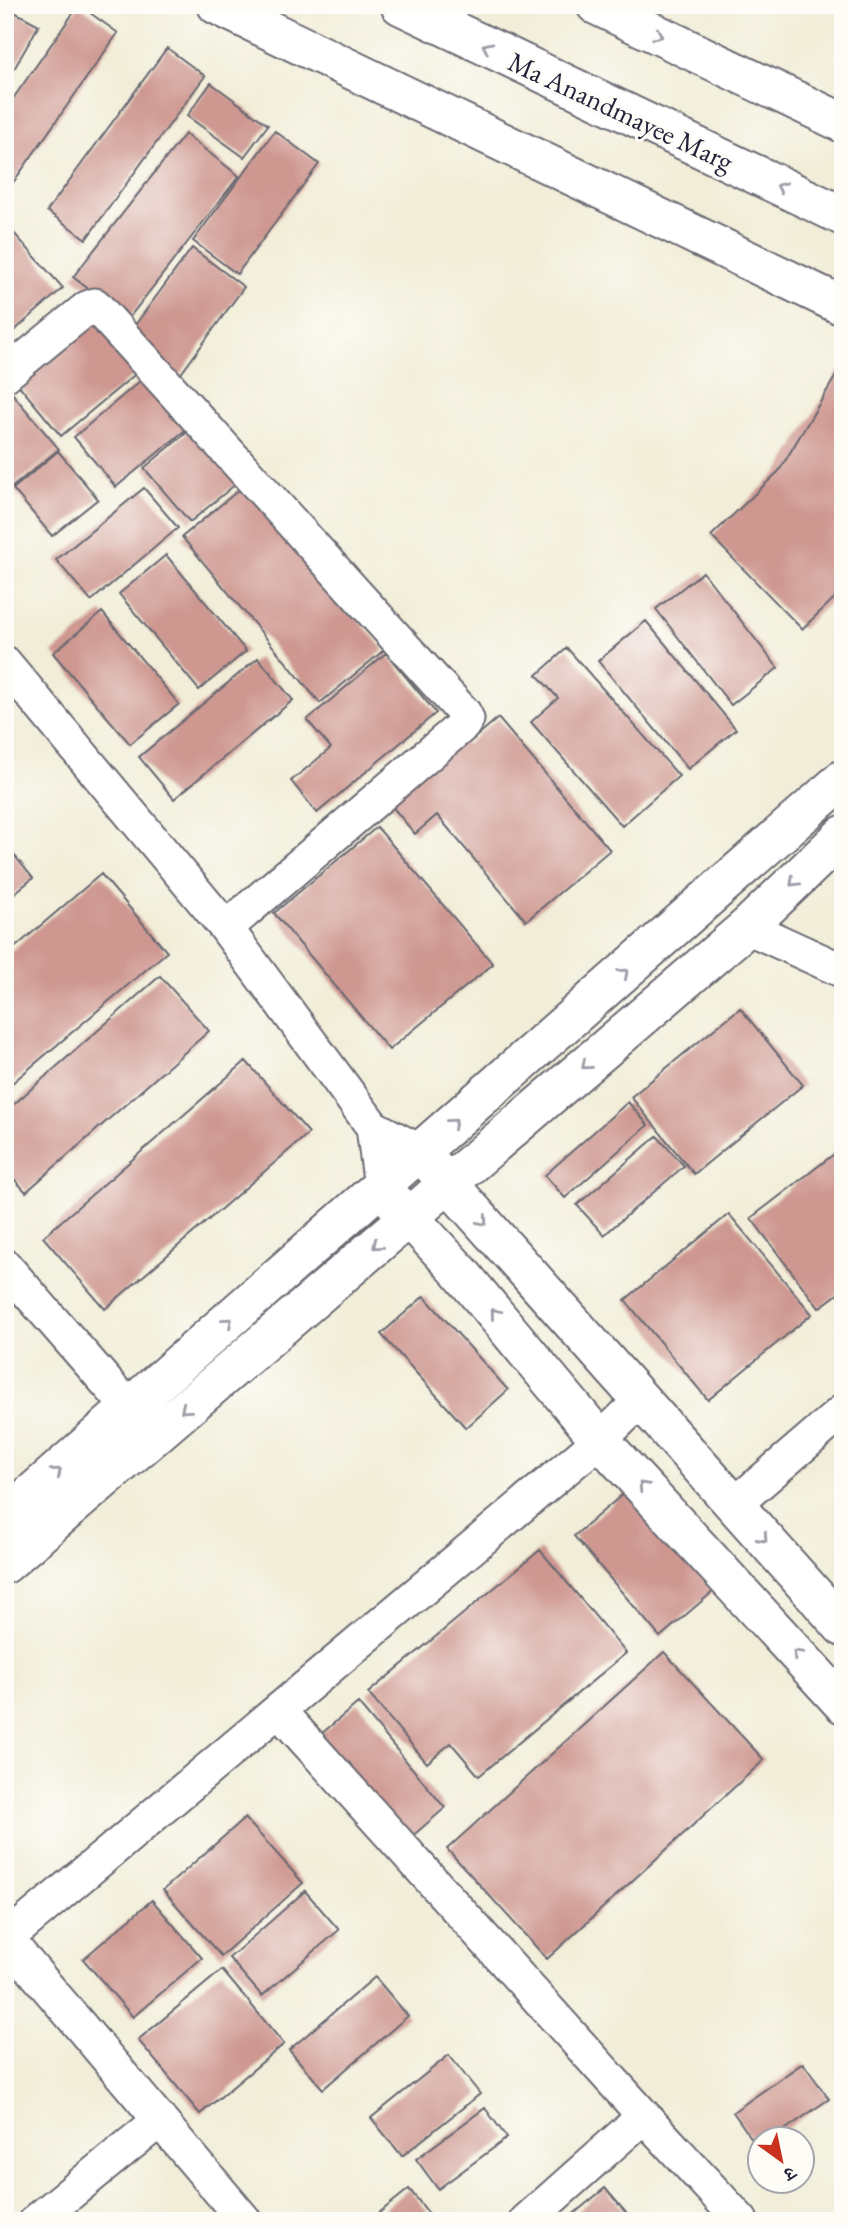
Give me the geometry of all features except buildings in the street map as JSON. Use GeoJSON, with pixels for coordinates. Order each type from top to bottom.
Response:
{"type":"FeatureCollection","features":[{"type":"Feature","properties":{"kind":"street"},"geometry":{"type":"LineString","coordinates":[[217,5],[843,306]]}},
{"type":"Feature","properties":{"kind":"street","name":"Ma Anandmayee Marg"},"geometry":{"type":"LineString","coordinates":[[400,5],[843,216]]}},
{"type":"Feature","properties":{"kind":"street"},"geometry":{"type":"LineString","coordinates":[[596,5],[843,123]]}},
{"type":"Feature","properties":{"kind":"street"},"geometry":{"type":"LineString","coordinates":[[5,375],[87,307],[95,305],[467,719],[226,928]]}},
{"type":"Feature","properties":{"kind":"street"},"geometry":{"type":"LineString","coordinates":[[5,663],[226,928],[373,1127],[421,1152],[843,1627]]}},
{"type":"Feature","properties":{"kind":"street"},"geometry":{"type":"LineString","coordinates":[[5,1517],[843,779]]}},
{"type":"Feature","properties":{"kind":"street"},"geometry":{"type":"LineString","coordinates":[[5,1564],[747,927],[843,835]]}},
{"type":"Feature","properties":{"kind":"street"},"geometry":{"type":"LineString","coordinates":[[747,927],[843,971]]}},
{"type":"Feature","properties":{"kind":"street"},"geometry":{"type":"LineString","coordinates":[[373,1127],[381,1187],[460,1272],[600,1440],[843,1704]]}},
{"type":"Feature","properties":{"kind":"street"},"geometry":{"type":"LineString","coordinates":[[5,1266],[129,1408]]}},
{"type":"Feature","properties":{"kind":"street"},"geometry":{"type":"LineString","coordinates":[[245,2221],[6,1939],[600,1440],[640,1401]]}},
{"type":"Feature","properties":{"kind":"street"},"geometry":{"type":"LineString","coordinates":[[734,1505],[843,1411]]}},
{"type":"Feature","properties":{"kind":"street"},"geometry":{"type":"LineString","coordinates":[[279,1711],[741,2221]]}},
{"type":"Feature","properties":{"kind":"street"},"geometry":{"type":"LineString","coordinates":[[526,2221],[644,2116]]}},
{"type":"Feature","properties":{"kind":"street"},"geometry":{"type":"LineString","coordinates":[[36,2221],[160,2120]]}}]}
